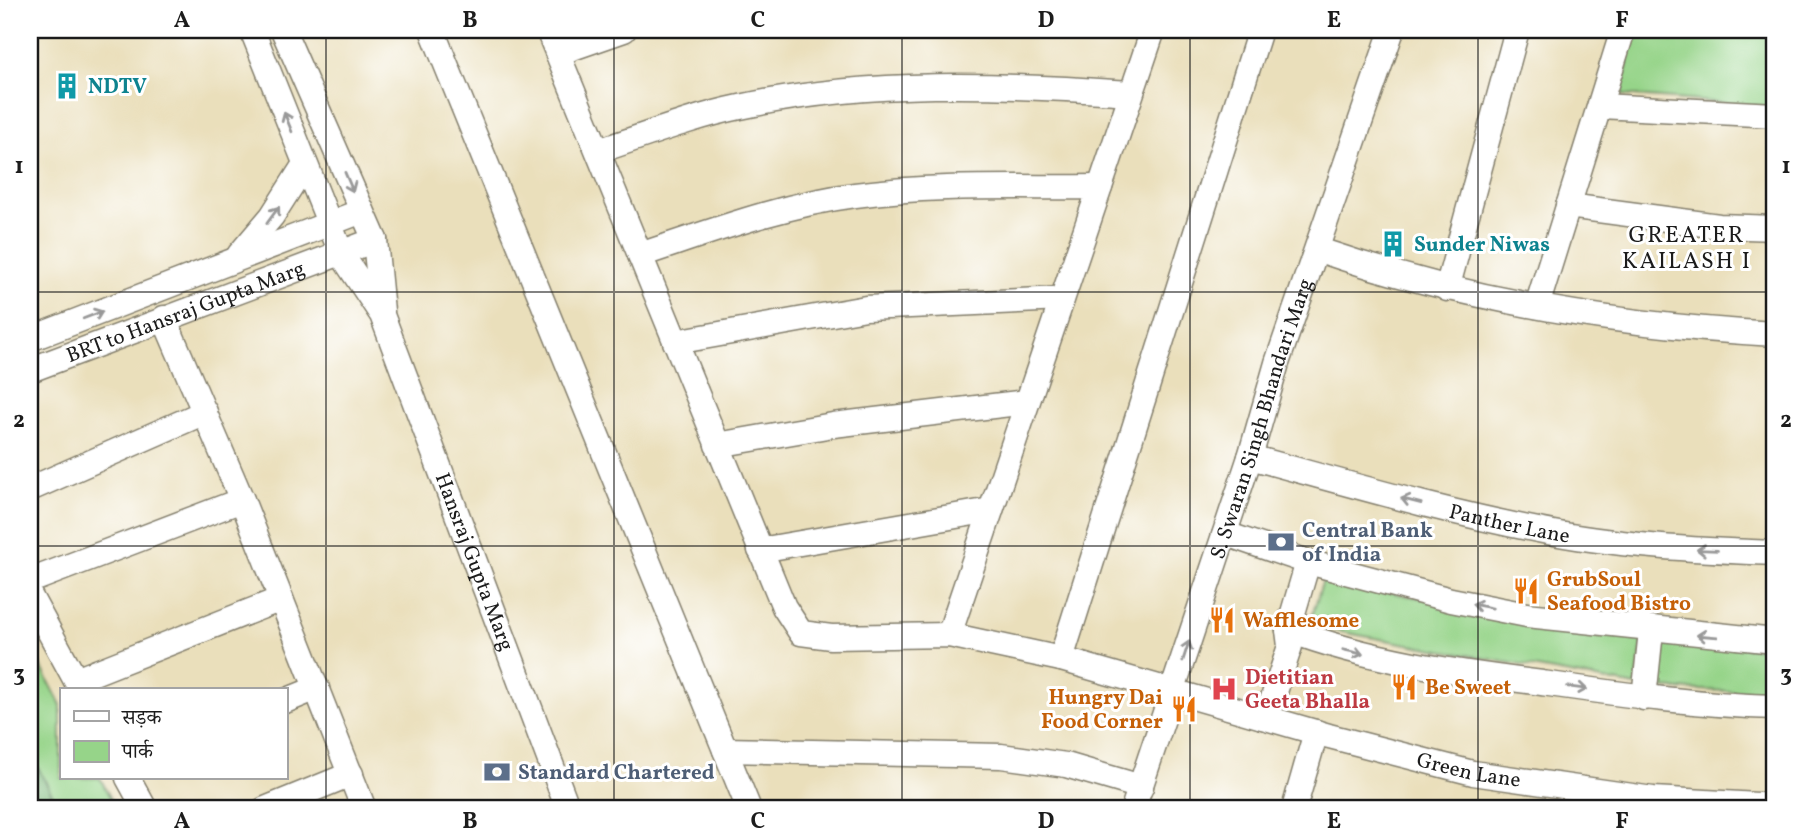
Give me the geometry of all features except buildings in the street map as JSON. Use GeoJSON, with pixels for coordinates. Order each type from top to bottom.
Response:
{"type":"FeatureCollection","features":[{"type":"Feature","properties":{"kind":"street","name":"Hansraj Gupta Marg"},"geometry":{"type":"LineString","coordinates":[[252,30],[342,254],[382,314],[568,809]]}},
{"type":"Feature","properties":{"kind":"street","name":"Hansraj Gupta Marg"},"geometry":{"type":"LineString","coordinates":[[283,30],[375,240],[382,314]]}},
{"type":"Feature","properties":{"kind":"street"},"geometry":{"type":"LineString","coordinates":[[432,30],[749,809]]}},
{"type":"Feature","properties":{"kind":"street"},"geometry":{"type":"LineString","coordinates":[[548,30],[760,550],[991,510]]}},
{"type":"Feature","properties":{"kind":"street"},"geometry":{"type":"LineString","coordinates":[[558,53],[624,30]]}},
{"type":"Feature","properties":{"kind":"street"},"geometry":{"type":"LineString","coordinates":[[949,635],[1153,30]]}},
{"type":"Feature","properties":{"kind":"street"},"geometry":{"type":"LineString","coordinates":[[1061,659],[1260,30]]}},
{"type":"Feature","properties":{"kind":"street"},"geometry":{"type":"LineString","coordinates":[[1447,289],[1517,30]]}},
{"type":"Feature","properties":{"kind":"street"},"geometry":{"type":"LineString","coordinates":[[1537,306],[1623,30]]}},
{"type":"Feature","properties":{"kind":"street","name":"S. Swaran Singh Bhandari Marg"},"geometry":{"type":"LineString","coordinates":[[1137,798],[1250,457],[1277,363],[1319,250],[1386,31]]}},
{"type":"Feature","properties":{"kind":"street"},"geometry":{"type":"LineString","coordinates":[[598,151],[738,107],[813,94],[916,85],[1023,86],[1131,93]]}},
{"type":"Feature","properties":{"kind":"street"},"geometry":{"type":"LineString","coordinates":[[1600,106],[1775,116]]}},
{"type":"Feature","properties":{"kind":"street"},"geometry":{"type":"LineString","coordinates":[[233,261],[272,216],[305,163]]}},
{"type":"Feature","properties":{"kind":"street"},"geometry":{"type":"LineString","coordinates":[[640,255],[766,214],[854,195],[939,188],[1100,187]]}},
{"type":"Feature","properties":{"kind":"street"},"geometry":{"type":"LineString","coordinates":[[1568,206],[1719,226],[1775,228]]}},
{"type":"Feature","properties":{"kind":"street","name":"BRT to Hansraj Gupta Marg"},"geometry":{"type":"LineString","coordinates":[[30,339],[362,211]]}},
{"type":"Feature","properties":{"kind":"street","name":"BRT to Hansraj Gupta Marg"},"geometry":{"type":"LineString","coordinates":[[30,370],[375,240]]}},
{"type":"Feature","properties":{"kind":"street"},"geometry":{"type":"LineString","coordinates":[[1319,250],[1447,289],[1537,306],[1684,329],[1775,334]]}},
{"type":"Feature","properties":{"kind":"street"},"geometry":{"type":"LineString","coordinates":[[676,342],[866,308],[1062,299]]}},
{"type":"Feature","properties":{"kind":"street"},"geometry":{"type":"LineString","coordinates":[[164,318],[242,500],[364,809]]}},
{"type":"Feature","properties":{"kind":"street"},"geometry":{"type":"LineString","coordinates":[[717,445],[847,424],[1027,402]]}},
{"type":"Feature","properties":{"kind":"street"},"geometry":{"type":"LineString","coordinates":[[30,489],[205,412]]}},
{"type":"Feature","properties":{"kind":"street","name":"Panther Lane"},"geometry":{"type":"LineString","coordinates":[[1250,457],[1408,501],[1541,531],[1690,550],[1775,553]]}},
{"type":"Feature","properties":{"kind":"street"},"geometry":{"type":"LineString","coordinates":[[30,581],[242,500]]}},
{"type":"Feature","properties":{"kind":"street"},"geometry":{"type":"LineString","coordinates":[[1224,536],[1232,536],[1308,562],[1451,600],[1527,615],[1651,631],[1775,641]]}},
{"type":"Feature","properties":{"kind":"street","name":"Green Lane"},"geometry":{"type":"LineString","coordinates":[[760,550],[784,607],[801,633],[831,637],[949,635],[1061,659],[1316,732],[1473,773],[1653,799],[1775,806]]}},
{"type":"Feature","properties":{"kind":"street"},"geometry":{"type":"LineString","coordinates":[[1262,716],[1271,704],[1290,646],[1288,630],[1308,562]]}},
{"type":"Feature","properties":{"kind":"street"},"geometry":{"type":"LineString","coordinates":[[30,596],[79,685],[281,599]]}},
{"type":"Feature","properties":{"kind":"street"},"geometry":{"type":"LineString","coordinates":[[1288,630],[1333,647],[1408,665],[1644,698],[1775,707]]}},
{"type":"Feature","properties":{"kind":"street"},"geometry":{"type":"LineString","coordinates":[[1644,698],[1651,631]]}},
{"type":"Feature","properties":{"kind":"street"},"geometry":{"type":"LineString","coordinates":[[287,700],[317,688]]}},
{"type":"Feature","properties":{"kind":"street"},"geometry":{"type":"LineString","coordinates":[[1294,809],[1316,732]]}},
{"type":"Feature","properties":{"kind":"street"},"geometry":{"type":"LineString","coordinates":[[725,750],[1000,756],[1066,765],[1137,798]]}},
{"type":"Feature","properties":{"kind":"street"},"geometry":{"type":"LineString","coordinates":[[265,809],[351,774]]}},
{"type":"Feature","properties":{"kind":"street"},"geometry":{"type":"LineString","coordinates":[[129,780],[145,809]]}},
{"type":"Feature","properties":{"kind":"green space"},"geometry":{"type":"Polygon","coordinates":[[[1637,30],[1775,30],[1775,107],[1622,95],[1630,47],[1637,30]]]}},
{"type":"Feature","properties":{"kind":"green space"},"geometry":{"type":"Polygon","coordinates":[[[1323,580],[1643,639],[1636,686],[1309,626],[1323,580]]]}},
{"type":"Feature","properties":{"kind":"green space"},"geometry":{"type":"Polygon","coordinates":[[[1654,643],[1775,649],[1775,693],[1651,688],[1654,643]]]}},
{"type":"Feature","properties":{"kind":"green space"},"geometry":{"type":"Polygon","coordinates":[[[30,645],[60,703],[60,780],[101,780],[116,809],[60,809],[30,753],[30,645]]]}},
{"type":"Feature","properties":{"kind":"green space"},"geometry":{"type":"Polygon","coordinates":[[[30,753],[60,809],[30,809],[30,753]]]}},
{"type":"Feature","properties":{"kind":"place","name":"NDTV"},"geometry":{"type":"Point","coordinates":[67,86]}},
{"type":"Feature","properties":{"kind":"place","name":"Sunder Niwas"},"geometry":{"type":"Point","coordinates":[1393,244]}},
{"type":"Feature","properties":{"kind":"place","name":"Central Bank of India"},"geometry":{"type":"Point","coordinates":[1281,542]}},
{"type":"Feature","properties":{"kind":"place","name":"GrubSoul Seafood Bistro"},"geometry":{"type":"Point","coordinates":[1526,591]}},
{"type":"Feature","properties":{"kind":"place","name":"Wafflesome"},"geometry":{"type":"Point","coordinates":[1222,620]}},
{"type":"Feature","properties":{"kind":"place","name":"Be Sweet"},"geometry":{"type":"Point","coordinates":[1404,687]}},
{"type":"Feature","properties":{"kind":"place","name":"Dietitian Geeta Bhalla"},"geometry":{"type":"Point","coordinates":[1224,689]}},
{"type":"Feature","properties":{"kind":"place","name":"Hungry Dai Food Corner"},"geometry":{"type":"Point","coordinates":[1184,709]}},
{"type":"Feature","properties":{"kind":"place","name":"Standard Chartered"},"geometry":{"type":"Point","coordinates":[497,772]}},
{"type":"Feature","properties":{"kind":"district","name":"GREATER KAILASH I"},"geometry":{"type":"Point","coordinates":[1687,247]}}]}
